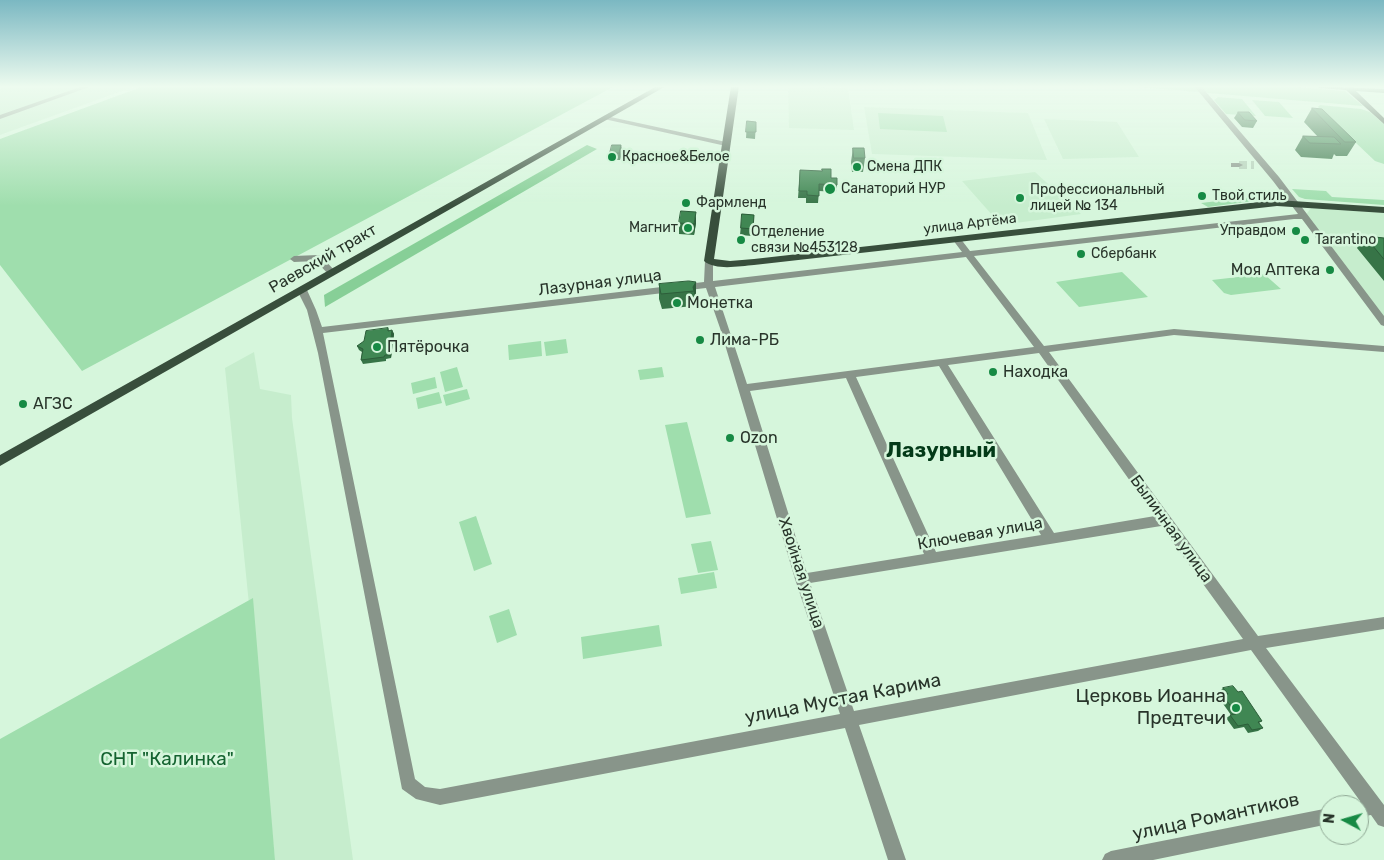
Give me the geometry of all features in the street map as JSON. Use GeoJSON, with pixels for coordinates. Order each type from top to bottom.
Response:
{"type":"FeatureCollection","features":[{"type":"Feature","properties":{"kind":"main road","name":"Раевский тракт"},"geometry":{"type":"LineString","coordinates":[[0,461],[592,126]]}},
{"type":"Feature","properties":{"kind":"main road"},"geometry":{"type":"LineString","coordinates":[[709,261],[729,126]]}},
{"type":"Feature","properties":{"kind":"main road","name":"улица Артёма"},"geometry":{"type":"LineString","coordinates":[[709,261],[722,264],[747,263],[1262,204],[1294,204],[1384,210]]}},
{"type":"Feature","properties":{"kind":"street"},"geometry":{"type":"LineString","coordinates":[[644,126],[726,144]]}},
{"type":"Feature","properties":{"kind":"street"},"geometry":{"type":"LineString","coordinates":[[1231,126],[1265,166],[1384,323]]}},
{"type":"Feature","properties":{"kind":"street"},"geometry":{"type":"LineString","coordinates":[[1254,166],[1265,166]]}},
{"type":"Feature","properties":{"kind":"street","name":"Лазурная улица"},"geometry":{"type":"LineString","coordinates":[[317,331],[1294,216],[1303,217]]}},
{"type":"Feature","properties":{"kind":"street","name":"Былинная улица"},"geometry":{"type":"LineString","coordinates":[[957,240],[1042,350],[1254,643],[1372,811]]}},
{"type":"Feature","properties":{"kind":"street"},"geometry":{"type":"LineString","coordinates":[[294,259],[318,258],[332,273]]}},
{"type":"Feature","properties":{"kind":"street","name":"Хвойная улица"},"geometry":{"type":"LineString","coordinates":[[709,261],[707,274],[710,285],[802,579],[897,860]]}},
{"type":"Feature","properties":{"kind":"street"},"geometry":{"type":"LineString","coordinates":[[302,290],[307,296],[317,331]]}},
{"type":"Feature","properties":{"kind":"street","name":"улица Мустая Карима"},"geometry":{"type":"LineString","coordinates":[[317,331],[408,783],[425,796],[440,797],[848,718],[1254,643],[1384,623]]}},
{"type":"Feature","properties":{"kind":"street"},"geometry":{"type":"LineString","coordinates":[[743,388],[1174,332],[1384,349]]}},
{"type":"Feature","properties":{"kind":"street"},"geometry":{"type":"LineString","coordinates":[[942,363],[1050,538]]}},
{"type":"Feature","properties":{"kind":"street"},"geometry":{"type":"LineString","coordinates":[[849,374],[933,559]]}},
{"type":"Feature","properties":{"kind":"street","name":"Ключевая улица"},"geometry":{"type":"LineString","coordinates":[[802,579],[1164,520]]}},
{"type":"Feature","properties":{"kind":"street","name":"улица Романтиков"},"geometry":{"type":"LineString","coordinates":[[1111,860],[1319,818]]}},
{"type":"Feature","properties":{"kind":"shaded area"},"geometry":{"type":"Polygon","coordinates":[[[0,126],[25,126],[0,135],[0,126]]]}},
{"type":"Feature","properties":{"kind":"shaded area"},"geometry":{"type":"Polygon","coordinates":[[[789,126],[853,126],[854,130],[789,128],[789,126]]]}},
{"type":"Feature","properties":{"kind":"shaded area"},"geometry":{"type":"Polygon","coordinates":[[[867,126],[1033,126],[1047,160],[872,154],[867,126]]]}},
{"type":"Feature","properties":{"kind":"shaded area"},"geometry":{"type":"Polygon","coordinates":[[[1047,126],[1120,126],[1139,157],[1063,159],[1047,126]]]}},
{"type":"Feature","properties":{"kind":"shaded area","name":"Профессиональный лицей № 134"},"geometry":{"type":"Polygon","coordinates":[[[1035,172],[1081,214],[1001,225],[962,181],[1035,172]]]}},
{"type":"Feature","properties":{"kind":"shaded area"},"geometry":{"type":"Polygon","coordinates":[[[1311,208],[1384,213],[1384,318],[1305,216],[1311,208]]]}},
{"type":"Feature","properties":{"kind":"shaded area"},"geometry":{"type":"Polygon","coordinates":[[[254,352],[260,389],[291,395],[292,418],[353,860],[275,860],[225,368],[254,352]]]}},
{"type":"Feature","properties":{"kind":"green space"},"geometry":{"type":"Polygon","coordinates":[[[35,126],[540,126],[82,371],[0,265],[0,139],[35,126]]]}},
{"type":"Feature","properties":{"kind":"green space"},"geometry":{"type":"Polygon","coordinates":[[[880,126],[946,126],[947,132],[880,129],[880,126]]]}},
{"type":"Feature","properties":{"kind":"green space"},"geometry":{"type":"Polygon","coordinates":[[[1338,126],[1384,126],[1384,164],[1375,161],[1338,126]]]}},
{"type":"Feature","properties":{"kind":"green space"},"geometry":{"type":"Polygon","coordinates":[[[587,145],[597,149],[325,307],[324,295],[587,145]]]}},
{"type":"Feature","properties":{"kind":"green space"},"geometry":{"type":"Polygon","coordinates":[[[1292,189],[1326,191],[1332,197],[1384,200],[1384,205],[1305,199],[1299,197],[1292,189]]]}},
{"type":"Feature","properties":{"kind":"green space"},"geometry":{"type":"Polygon","coordinates":[[[1284,193],[1286,195],[1284,197],[1208,207],[1201,203],[1284,193]]]}},
{"type":"Feature","properties":{"kind":"green space"},"geometry":{"type":"Polygon","coordinates":[[[1122,272],[1148,297],[1079,307],[1056,282],[1122,272]]]}},
{"type":"Feature","properties":{"kind":"green space"},"geometry":{"type":"Polygon","coordinates":[[[1264,274],[1281,289],[1231,295],[1224,293],[1212,280],[1264,274]]]}},
{"type":"Feature","properties":{"kind":"green space"},"geometry":{"type":"Polygon","coordinates":[[[566,339],[568,353],[546,356],[544,342],[566,339]]]}},
{"type":"Feature","properties":{"kind":"green space"},"geometry":{"type":"Polygon","coordinates":[[[541,341],[542,356],[509,360],[508,345],[541,341]]]}},
{"type":"Feature","properties":{"kind":"green space"},"geometry":{"type":"Polygon","coordinates":[[[457,367],[463,387],[445,392],[440,372],[457,367]]]}},
{"type":"Feature","properties":{"kind":"green space"},"geometry":{"type":"Polygon","coordinates":[[[662,367],[664,377],[640,380],[638,370],[662,367]]]}},
{"type":"Feature","properties":{"kind":"green space"},"geometry":{"type":"Polygon","coordinates":[[[435,377],[437,388],[413,394],[411,383],[435,377]]]}},
{"type":"Feature","properties":{"kind":"green space"},"geometry":{"type":"Polygon","coordinates":[[[467,389],[470,399],[446,406],[443,395],[467,389]]]}},
{"type":"Feature","properties":{"kind":"green space"},"geometry":{"type":"Polygon","coordinates":[[[439,392],[442,403],[418,409],[416,398],[439,392]]]}},
{"type":"Feature","properties":{"kind":"green space"},"geometry":{"type":"Polygon","coordinates":[[[687,422],[711,514],[686,518],[665,425],[687,422]]]}},
{"type":"Feature","properties":{"kind":"green space"},"geometry":{"type":"Polygon","coordinates":[[[476,516],[492,564],[474,571],[459,522],[476,516]]]}},
{"type":"Feature","properties":{"kind":"green space"},"geometry":{"type":"Polygon","coordinates":[[[711,541],[718,570],[698,573],[691,544],[711,541]]]}},
{"type":"Feature","properties":{"kind":"green space"},"geometry":{"type":"Polygon","coordinates":[[[714,572],[717,588],[681,594],[678,578],[714,572]]]}},
{"type":"Feature","properties":{"kind":"green space","name":"СНТ \"Калинка\""},"geometry":{"type":"Polygon","coordinates":[[[253,598],[275,860],[0,860],[0,739],[253,598]]]}},
{"type":"Feature","properties":{"kind":"green space"},"geometry":{"type":"Polygon","coordinates":[[[509,609],[517,635],[497,643],[489,616],[509,609]]]}},
{"type":"Feature","properties":{"kind":"green space"},"geometry":{"type":"Polygon","coordinates":[[[659,625],[662,646],[583,659],[581,637],[659,625]]]}},
{"type":"Feature","properties":{"kind":"building"},"geometry":{"type":"Polygon","coordinates":[[[747,126],[756,126],[756,132],[746,132],[747,126]]]}},
{"type":"Feature","properties":{"kind":"building"},"geometry":{"type":"Polygon","coordinates":[[[1330,126],[1340,126],[1356,142],[1345,142],[1330,126]]]}},
{"type":"Feature","properties":{"kind":"building"},"geometry":{"type":"Polygon","coordinates":[[[1303,136],[1334,137],[1341,144],[1310,143],[1303,136]]]}},
{"type":"Feature","properties":{"kind":"building"},"geometry":{"type":"Polygon","coordinates":[[[612,145],[621,145],[619,153],[610,153],[612,145]]]}},
{"type":"Feature","properties":{"kind":"building"},"geometry":{"type":"Polygon","coordinates":[[[853,148],[864,148],[865,158],[854,158],[853,148]]]}},
{"type":"Feature","properties":{"kind":"building"},"geometry":{"type":"Polygon","coordinates":[[[822,169],[831,169],[831,178],[837,178],[837,185],[819,184],[819,196],[807,195],[807,191],[799,191],[800,170],[822,171],[822,169]]]}},
{"type":"Feature","properties":{"kind":"building"},"geometry":{"type":"Polygon","coordinates":[[[681,211],[696,212],[694,224],[679,223],[681,211]]]}},
{"type":"Feature","properties":{"kind":"building"},"geometry":{"type":"Polygon","coordinates":[[[742,214],[754,215],[753,229],[741,228],[742,214]]]}},
{"type":"Feature","properties":{"kind":"building"},"geometry":{"type":"Polygon","coordinates":[[[1365,236],[1384,238],[1384,259],[1365,236]]]}},
{"type":"Feature","properties":{"kind":"building"},"geometry":{"type":"Polygon","coordinates":[[[696,282],[693,287],[694,291],[661,294],[659,284],[696,282]]]}},
{"type":"Feature","properties":{"kind":"building","name":"Пятёрочка"},"geometry":{"type":"Polygon","coordinates":[[[388,328],[388,331],[392,330],[389,355],[361,360],[363,349],[357,346],[364,341],[366,331],[388,328]]]}},
{"type":"Feature","properties":{"kind":"building","name":"Церковь Иоанна Предтечи"},"geometry":{"type":"Polygon","coordinates":[[[1233,686],[1238,692],[1242,691],[1262,721],[1258,722],[1263,728],[1252,730],[1248,724],[1238,726],[1230,715],[1236,714],[1223,695],[1228,694],[1223,688],[1233,686]]]}},
{"type":"Feature","properties":{"kind":"tunnel"},"geometry":{"type":"LineString","coordinates":[[1239,165],[1254,165]]}},
{"type":"Feature","properties":{"kind":"place","name":"Красное&Белое"},"geometry":{"type":"Point","coordinates":[612,157]}},
{"type":"Feature","properties":{"kind":"place","name":"Смена ДПК"},"geometry":{"type":"Point","coordinates":[857,167]}},
{"type":"Feature","properties":{"kind":"place","name":"Санаторий НУР"},"geometry":{"type":"Point","coordinates":[830,189]}},
{"type":"Feature","properties":{"kind":"place","name":"Твой стиль"},"geometry":{"type":"Point","coordinates":[1202,196]}},
{"type":"Feature","properties":{"kind":"place","name":"Профессиональный лицей № 134"},"geometry":{"type":"Point","coordinates":[1020,198]}},
{"type":"Feature","properties":{"kind":"place","name":"Фармленд"},"geometry":{"type":"Point","coordinates":[686,203]}},
{"type":"Feature","properties":{"kind":"place","name":"Магнит"},"geometry":{"type":"Point","coordinates":[688,228]}},
{"type":"Feature","properties":{"kind":"place","name":"Управдом"},"geometry":{"type":"Point","coordinates":[1296,231]}},
{"type":"Feature","properties":{"kind":"place","name":"Отделение связи №453128"},"geometry":{"type":"Point","coordinates":[741,240]}},
{"type":"Feature","properties":{"kind":"place","name":"Tarantino"},"geometry":{"type":"Point","coordinates":[1305,240]}},
{"type":"Feature","properties":{"kind":"place","name":"Сбербанк"},"geometry":{"type":"Point","coordinates":[1081,254]}},
{"type":"Feature","properties":{"kind":"place","name":"Моя Аптека"},"geometry":{"type":"Point","coordinates":[1330,270]}},
{"type":"Feature","properties":{"kind":"place","name":"Монетка"},"geometry":{"type":"Point","coordinates":[677,303]}},
{"type":"Feature","properties":{"kind":"place","name":"Лима-РБ"},"geometry":{"type":"Point","coordinates":[700,340]}},
{"type":"Feature","properties":{"kind":"place","name":"Пятёрочка"},"geometry":{"type":"Point","coordinates":[377,347]}},
{"type":"Feature","properties":{"kind":"place","name":"Находка"},"geometry":{"type":"Point","coordinates":[993,372]}},
{"type":"Feature","properties":{"kind":"place","name":"АГЗС"},"geometry":{"type":"Point","coordinates":[23,404]}},
{"type":"Feature","properties":{"kind":"place","name":"Ozon"},"geometry":{"type":"Point","coordinates":[730,438]}},
{"type":"Feature","properties":{"kind":"place","name":"Церковь Иоанна Предтечи"},"geometry":{"type":"Point","coordinates":[1236,708]}},
{"type":"Feature","properties":{"kind":"district","name":"Лазурный"},"geometry":{"type":"Point","coordinates":[941,451]}}]}
